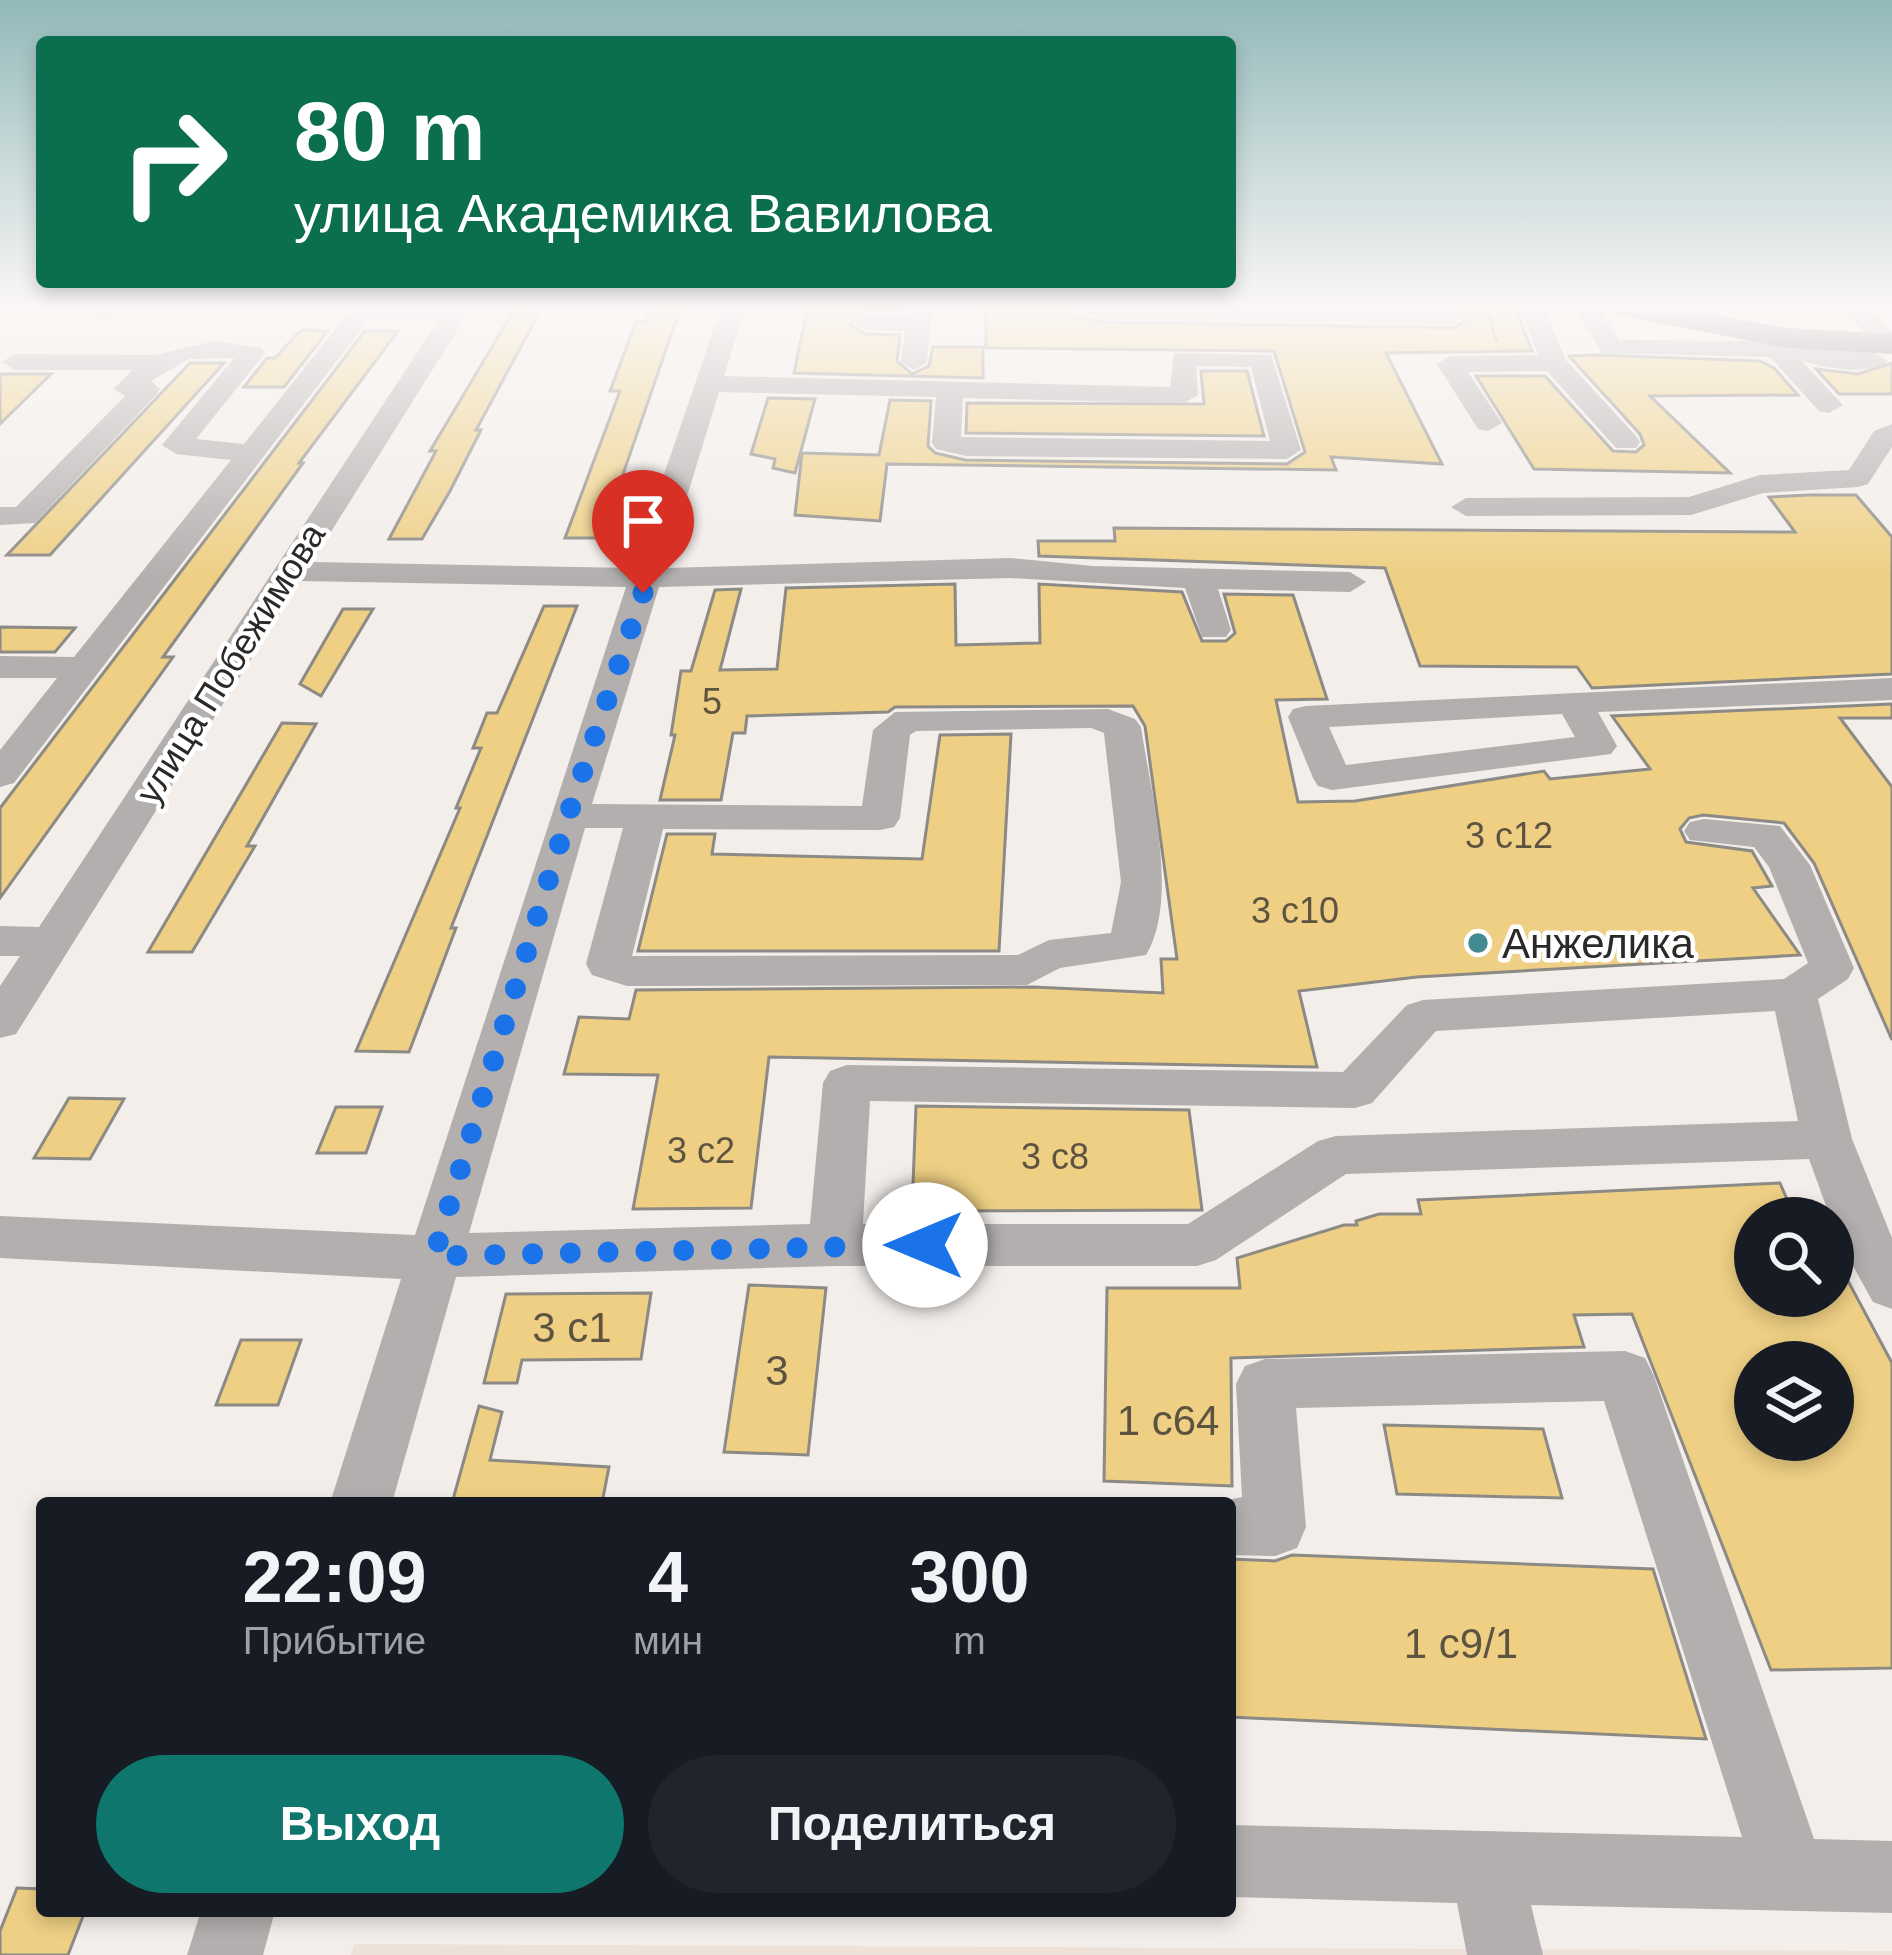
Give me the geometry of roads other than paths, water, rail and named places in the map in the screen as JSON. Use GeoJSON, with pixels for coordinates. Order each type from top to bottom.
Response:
{"type":"FeatureCollection","features":[{"type":"Feature","properties":{"kind":"street"},"geometry":{"type":"LineString","coordinates":[[0,516],[24,516],[140,396]]}},
{"type":"Feature","properties":{"kind":"street"},"geometry":{"type":"LineString","coordinates":[[216,396],[176,445],[249,453]]}},
{"type":"Feature","properties":{"kind":"street"},"geometry":{"type":"LineString","coordinates":[[0,775],[295,396]]}},
{"type":"Feature","properties":{"kind":"street","name":"улица Побежимова"},"geometry":{"type":"LineString","coordinates":[[0,1022],[401,396]]}},
{"type":"Feature","properties":{"kind":"street"},"geometry":{"type":"LineString","coordinates":[[363,1497],[568,816],[703,396]]}},
{"type":"Feature","properties":{"kind":"street"},"geometry":{"type":"LineString","coordinates":[[950,396],[946,443],[966,447],[1287,450],[1272,396]]}},
{"type":"Feature","properties":{"kind":"street"},"geometry":{"type":"LineString","coordinates":[[1471,396],[1488,422]]}},
{"type":"Feature","properties":{"kind":"street"},"geometry":{"type":"LineString","coordinates":[[1584,396],[1626,442]]}},
{"type":"Feature","properties":{"kind":"street"},"geometry":{"type":"LineString","coordinates":[[1822,396],[1829,405]]}},
{"type":"Feature","properties":{"kind":"street"},"geometry":{"type":"LineString","coordinates":[[1466,507],[1691,506],[1760,484],[1858,478],[1892,432]]}},
{"type":"Feature","properties":{"kind":"street"},"geometry":{"type":"LineString","coordinates":[[288,571],[648,578],[1010,568],[1350,582]]}},
{"type":"Feature","properties":{"kind":"street"},"geometry":{"type":"LineString","coordinates":[[1199,579],[1214,630]]}},
{"type":"Feature","properties":{"kind":"street"},"geometry":{"type":"LineString","coordinates":[[0,667],[81,668]]}},
{"type":"Feature","properties":{"kind":"street"},"geometry":{"type":"LineString","coordinates":[[1575,704],[1598,746],[1332,778],[1306,717],[1485,712],[1575,704],[1748,690],[1892,689]]}},
{"type":"Feature","properties":{"kind":"street"},"geometry":{"type":"LineString","coordinates":[[568,816],[880,818],[892,730],[908,720],[1095,717],[1122,727],[1142,882],[1130,945],[1049,955],[1028,970],[627,971],[608,964],[646,818]]}},
{"type":"Feature","properties":{"kind":"street"},"geometry":{"type":"LineString","coordinates":[[835,1245],[847,1083],[1355,1090],[1424,1016],[1794,994],[1832,968],[1789,865],[1766,835],[1704,831]]}},
{"type":"Feature","properties":{"kind":"street"},"geometry":{"type":"LineString","coordinates":[[0,940],[51,942]]}},
{"type":"Feature","properties":{"kind":"street"},"geometry":{"type":"LineString","coordinates":[[1794,994],[1827,1139],[1865,1239],[1892,1286]]}},
{"type":"Feature","properties":{"kind":"street"},"geometry":{"type":"LineString","coordinates":[[0,1237],[434,1256],[835,1245],[1197,1245],[1336,1156],[1827,1139]]}},
{"type":"Feature","properties":{"kind":"street"},"geometry":{"type":"LineString","coordinates":[[1236,1526],[1275,1527],[1265,1384],[1625,1376],[1791,1876]]}},
{"type":"Feature","properties":{"kind":"street"},"geometry":{"type":"LineString","coordinates":[[1236,1861],[1892,1877]]}},
{"type":"Feature","properties":{"kind":"street"},"geometry":{"type":"LineString","coordinates":[[1487,1870],[1505,1955]]}},
{"type":"Feature","properties":{"kind":"street"},"geometry":{"type":"LineString","coordinates":[[225,1955],[236,1917]]}},
{"type":"Feature","properties":{"kind":"place","name":"Анжелика"},"geometry":{"type":"Point","coordinates":[1478,943]}}]}
